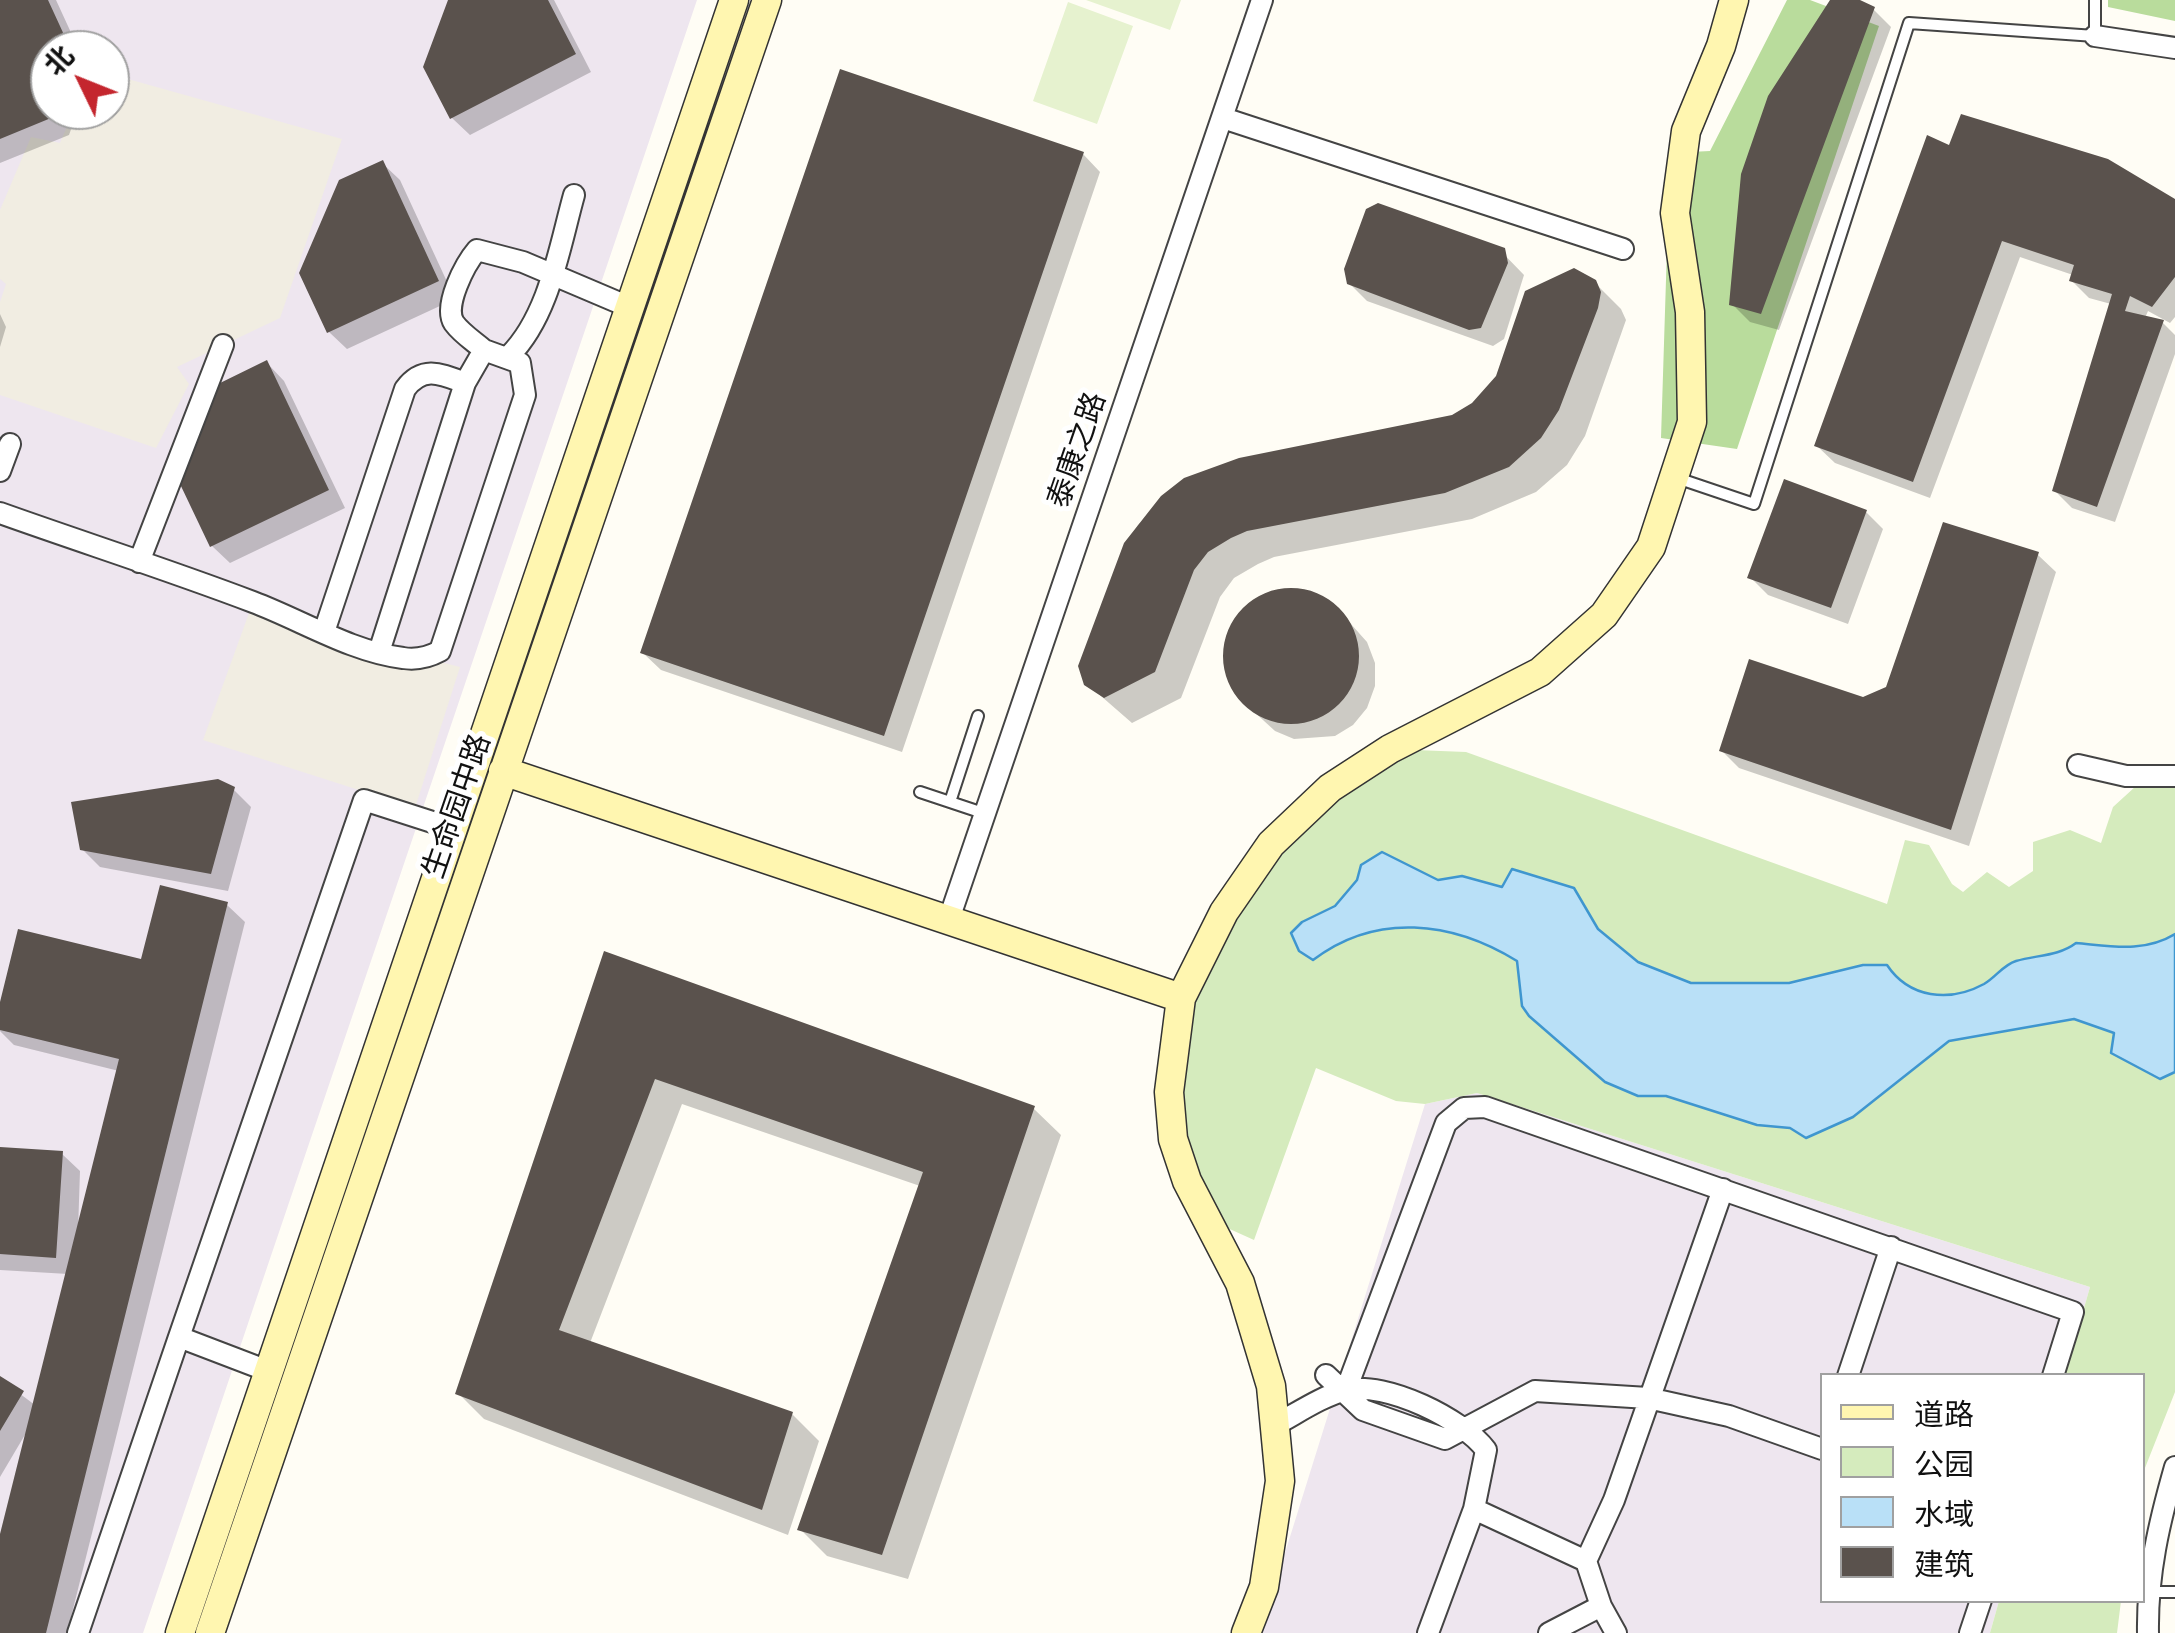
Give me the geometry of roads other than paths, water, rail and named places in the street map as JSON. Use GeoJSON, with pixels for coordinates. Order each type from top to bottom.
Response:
{"type":"FeatureCollection","features":[{"type":"Feature","properties":{"kind":"street","name":"生命园中路"},"geometry":{"type":"LineString","coordinates":[[180,1633],[734,0]]}},
{"type":"Feature","properties":{"kind":"street","name":"生命园中路"},"geometry":{"type":"LineString","coordinates":[[210,1633],[767,0]]}},
{"type":"Feature","properties":{"kind":"street","name":"泰康之路"},"geometry":{"type":"LineString","coordinates":[[949,920],[1262,0]]}},
{"type":"Feature","properties":{"kind":"street"},"geometry":{"type":"LineString","coordinates":[[1246,1633],[1264,1587],[1280,1482],[1275,1425],[1271,1386],[1240,1283],[1187,1181],[1174,1139],[1169,1092],[1181,998],[1224,912],[1271,844],[1330,788],[1390,749],[1540,672],[1604,616],[1651,547],[1692,422],[1690,312],[1676,214],[1686,131],[1721,46],[1734,0]]}},
{"type":"Feature","properties":{"kind":"street"},"geometry":{"type":"LineString","coordinates":[[2094,36],[2175,48]]}},
{"type":"Feature","properties":{"kind":"street"},"geometry":{"type":"LineString","coordinates":[[1223,118],[1623,249]]}},
{"type":"Feature","properties":{"kind":"street"},"geometry":{"type":"LineString","coordinates":[[509,356],[527,338],[552,274],[574,195]]}},
{"type":"Feature","properties":{"kind":"street"},"geometry":{"type":"LineString","coordinates":[[0,513],[378,652],[404,658],[429,657],[440,651],[525,395],[520,363],[484,350],[452,321],[450,310],[468,260],[478,250],[489,250],[629,307]]}},
{"type":"Feature","properties":{"kind":"street"},"geometry":{"type":"LineString","coordinates":[[139,562],[223,345]]}},
{"type":"Feature","properties":{"kind":"street"},"geometry":{"type":"LineString","coordinates":[[378,652],[465,383],[484,350]]}},
{"type":"Feature","properties":{"kind":"street"},"geometry":{"type":"LineString","coordinates":[[324,632],[405,389],[413,379],[433,372],[465,383]]}},
{"type":"Feature","properties":{"kind":"street"},"geometry":{"type":"LineString","coordinates":[[0,472],[10,444]]}},
{"type":"Feature","properties":{"kind":"street"},"geometry":{"type":"LineString","coordinates":[[2078,765],[2126,776],[2175,776]]}},
{"type":"Feature","properties":{"kind":"street"},"geometry":{"type":"LineString","coordinates":[[503,770],[1181,998]]}},
{"type":"Feature","properties":{"kind":"street"},"geometry":{"type":"LineString","coordinates":[[78,1633],[364,800],[454,829]]}},
{"type":"Feature","properties":{"kind":"street"},"geometry":{"type":"LineString","coordinates":[[1275,1425],[1346,1390],[1446,1123],[1464,1108],[1485,1107],[2073,1312],[2053,1373]]}},
{"type":"Feature","properties":{"kind":"street"},"geometry":{"type":"LineString","coordinates":[[1616,1633],[1601,1606],[1586,1561],[1614,1500],[1724,1189]]}},
{"type":"Feature","properties":{"kind":"street"},"geometry":{"type":"LineString","coordinates":[[1849,1373],[1891,1247]]}},
{"type":"Feature","properties":{"kind":"street"},"geometry":{"type":"LineString","coordinates":[[179,1338],[268,1372]]}},
{"type":"Feature","properties":{"kind":"street"},"geometry":{"type":"LineString","coordinates":[[1326,1375],[1363,1410],[1445,1439],[1535,1391],[1648,1398],[1729,1416],[1820,1448]]}},
{"type":"Feature","properties":{"kind":"street"},"geometry":{"type":"LineString","coordinates":[[1428,1633],[1474,1509],[1486,1450],[1470,1429]]}},
{"type":"Feature","properties":{"kind":"street"},"geometry":{"type":"LineString","coordinates":[[2148,1633],[2147,1592],[2154,1538],[2175,1467]]}},
{"type":"Feature","properties":{"kind":"street"},"geometry":{"type":"LineString","coordinates":[[1474,1509],[1586,1561]]}},
{"type":"Feature","properties":{"kind":"street"},"geometry":{"type":"LineString","coordinates":[[1970,1633],[1979,1603]]}},
{"type":"Feature","properties":{"kind":"street"},"geometry":{"type":"LineString","coordinates":[[1549,1633],[1601,1606]]}},
{"type":"Feature","properties":{"kind":"lane"},"geometry":{"type":"LineString","coordinates":[[1674,478],[1754,504],[1910,23],[2094,36],[2096,0]]}},
{"type":"Feature","properties":{"kind":"lane"},"geometry":{"type":"LineString","coordinates":[[950,802],[978,716]]}},
{"type":"Feature","properties":{"kind":"lane"},"geometry":{"type":"LineString","coordinates":[[920,792],[984,813]]}},
{"type":"Feature","properties":{"kind":"lane"},"geometry":{"type":"LineString","coordinates":[[2147,1592],[2175,1592]]}},
{"type":"Feature","properties":{"kind":"water"},"geometry":{"type":"Polygon","coordinates":[[[1382,852],[1438,880],[1462,876],[1502,887],[1512,869],[1574,888],[1598,929],[1638,962],[1691,983],[1789,983],[1863,965],[1887,965],[1918,991],[1957,994],[1984,984],[2011,963],[2055,953],[2076,943],[2139,946],[2175,934],[2175,1072],[2160,1079],[2111,1053],[2114,1033],[2074,1019],[1949,1041],[1853,1117],[1806,1138],[1790,1128],[1757,1125],[1666,1096],[1638,1096],[1605,1082],[1529,1016],[1522,1006],[1517,961],[1467,937],[1440,930],[1388,929],[1362,934],[1313,960],[1299,951],[1291,933],[1302,922],[1335,906],[1357,880],[1361,865],[1382,852]]]}}]}
